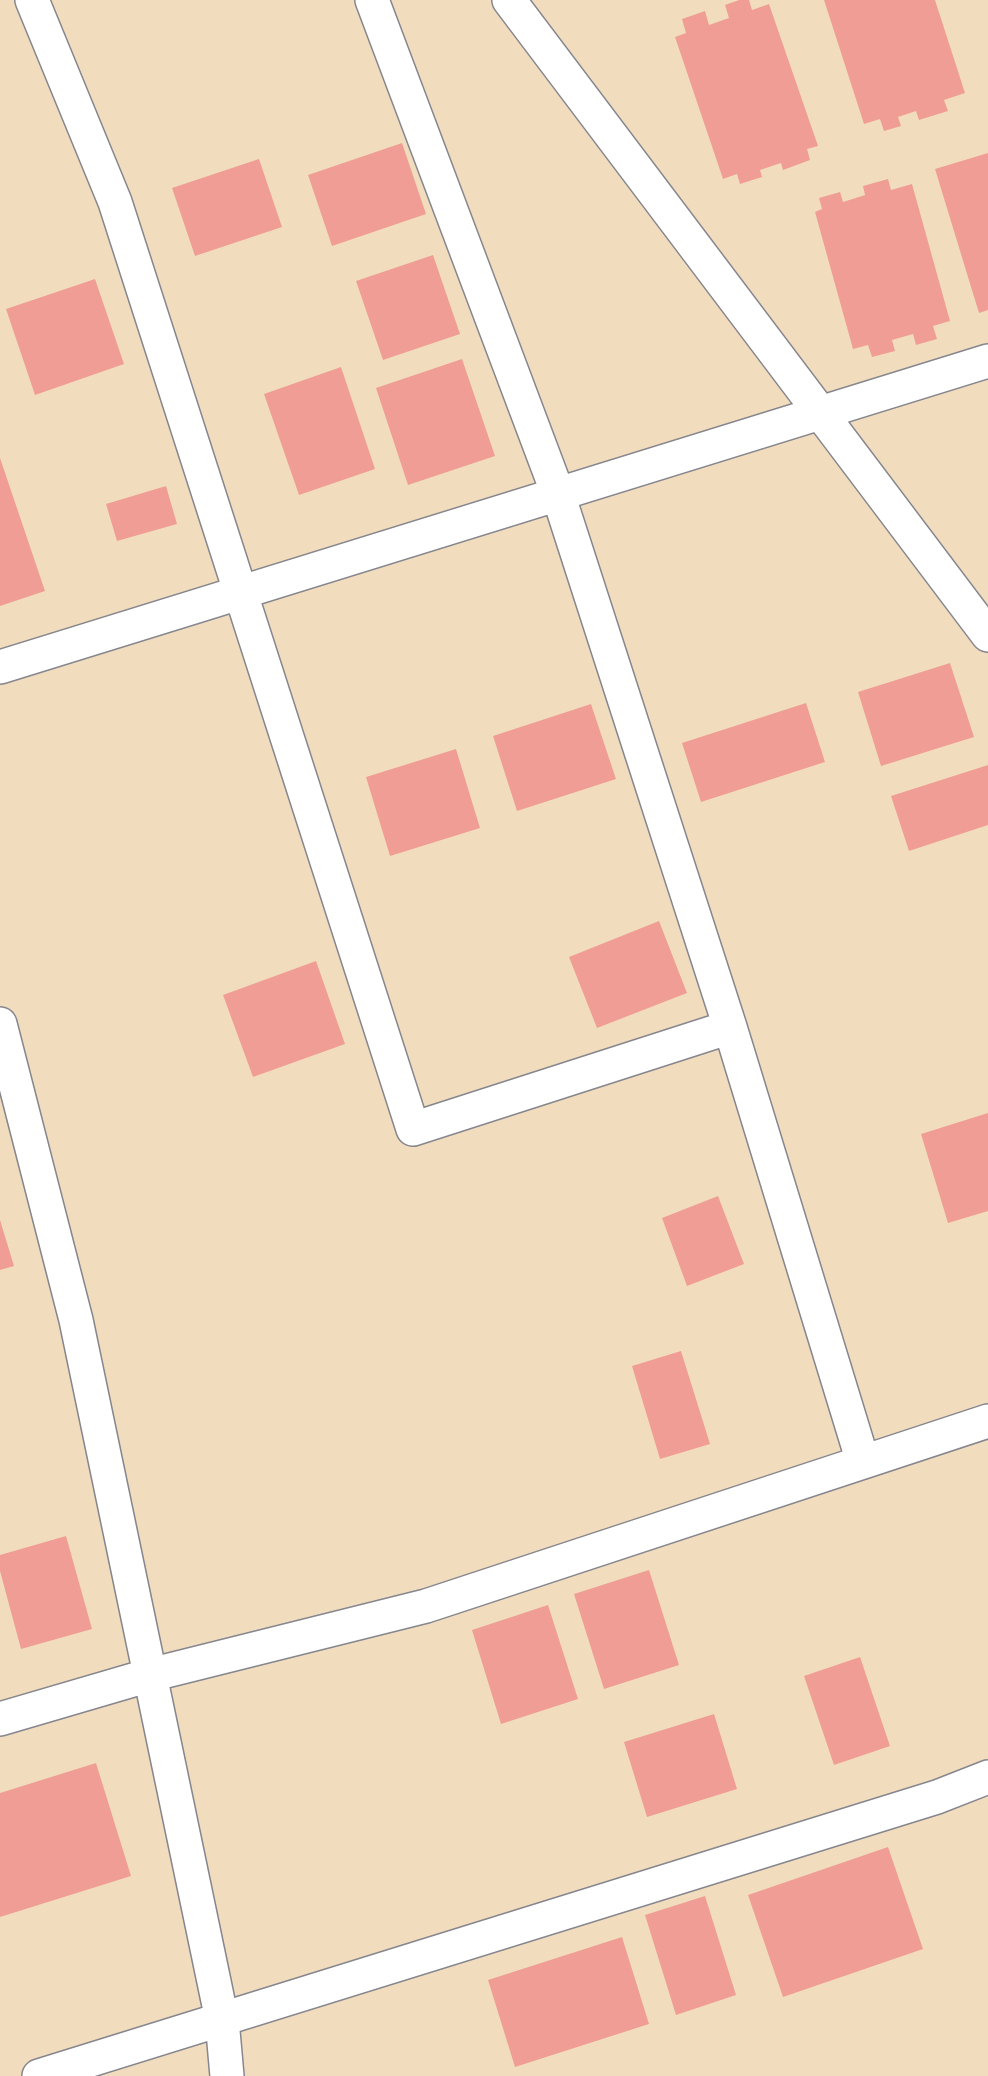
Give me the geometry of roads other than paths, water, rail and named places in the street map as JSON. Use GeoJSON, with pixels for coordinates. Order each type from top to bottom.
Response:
{"type":"FeatureCollection","features":[{"type":"Feature","properties":{"kind":"street"},"geometry":{"type":"LineString","coordinates":[[32,0],[115,202],[413,1129],[730,1027]]}},
{"type":"Feature","properties":{"kind":"street"},"geometry":{"type":"LineString","coordinates":[[372,0],[558,494],[730,1027],[863,1462]]}},
{"type":"Feature","properties":{"kind":"street"},"geometry":{"type":"LineString","coordinates":[[522,3],[820,413],[988,635]]}},
{"type":"Feature","properties":{"kind":"street"},"geometry":{"type":"LineString","coordinates":[[0,667],[988,361]]}},
{"type":"Feature","properties":{"kind":"street"},"geometry":{"type":"LineString","coordinates":[[0,1024],[76,1320],[222,2020],[227,2076]]}},
{"type":"Feature","properties":{"kind":"street"},"geometry":{"type":"LineString","coordinates":[[0,1719],[150,1675],[426,1606],[988,1421]]}},
{"type":"Feature","properties":{"kind":"street"},"geometry":{"type":"LineString","coordinates":[[39,2076],[926,1801],[988,1778]]}}]}
